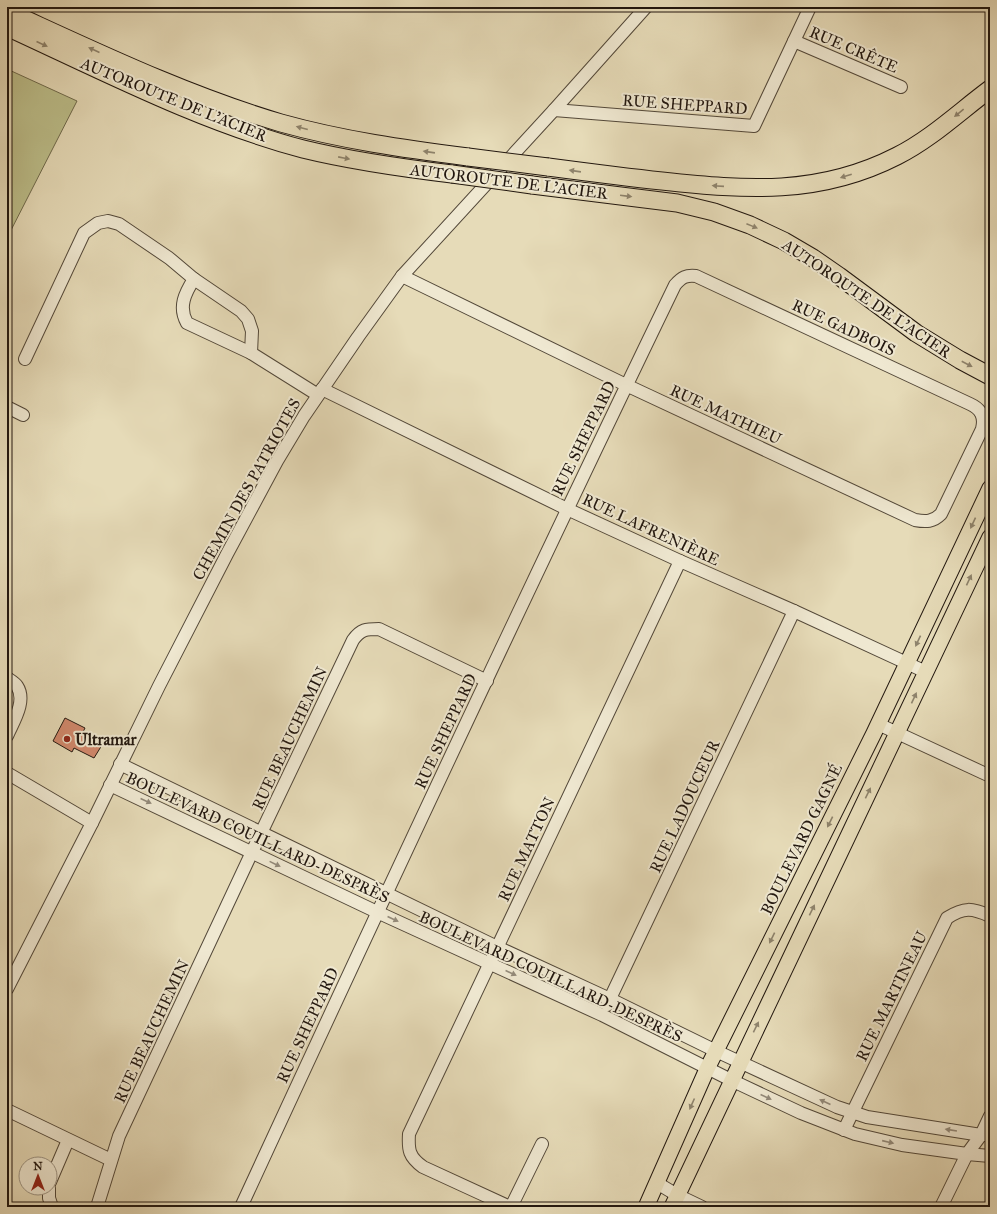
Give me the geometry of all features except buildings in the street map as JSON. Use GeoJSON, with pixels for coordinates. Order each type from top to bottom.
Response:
{"type":"FeatureCollection","features":[{"type":"Feature","properties":{"kind":"highway","name":"AUTOROUTE DE L'ACIER"},"geometry":{"type":"LineString","coordinates":[[7,11],[207,116],[303,149],[367,162],[677,203],[714,212],[750,225],[784,240],[813,258],[916,333],[960,360],[990,376]]}},
{"type":"Feature","properties":{"kind":"highway","name":"AUTOROUTE DE L'ACIER"},"geometry":{"type":"LineString","coordinates":[[7,27],[139,79],[306,129],[380,145],[468,157],[688,184],[739,188],[791,188],[821,183],[881,164],[903,153],[936,132],[990,89]]}},
{"type":"Feature","properties":{"kind":"main road","name":"BOULEVARD GAGNÉ"},"geometry":{"type":"LineString","coordinates":[[646,1207],[707,1069],[878,724],[990,488]]}},
{"type":"Feature","properties":{"kind":"main road"},"geometry":{"type":"LineString","coordinates":[[674,1201],[990,536]]}},
{"type":"Feature","properties":{"kind":"street","name":"CHEMIN DES PATRIOTES"},"geometry":{"type":"LineString","coordinates":[[7,989],[234,540],[277,461],[304,416],[402,276],[646,7]]}},
{"type":"Feature","properties":{"kind":"street","name":"RUE SHEPPARD"},"geometry":{"type":"LineString","coordinates":[[554,110],[754,126],[810,7]]}},
{"type":"Feature","properties":{"kind":"street","name":"RUE CRÊTE"},"geometry":{"type":"LineString","coordinates":[[794,41],[901,87]]}},
{"type":"Feature","properties":{"kind":"street"},"geometry":{"type":"LineString","coordinates":[[25,359],[84,233],[98,223],[108,221],[119,224],[169,258],[194,279],[241,311],[248,319],[252,331],[251,353]]}},
{"type":"Feature","properties":{"kind":"street","name":"RUE SHEPPARD"},"geometry":{"type":"LineString","coordinates":[[240,1207],[377,912],[626,385],[675,285],[680,279],[687,275]]}},
{"type":"Feature","properties":{"kind":"street","name":"RUE GADBOIS"},"geometry":{"type":"LineString","coordinates":[[687,275],[696,276],[977,407],[983,417]]}},
{"type":"Feature","properties":{"kind":"street","name":"RUE MATHIEU"},"geometry":{"type":"LineString","coordinates":[[402,276],[626,385],[908,517],[921,521],[932,521],[942,514],[982,428],[983,417]]}},
{"type":"Feature","properties":{"kind":"street","name":"RUE LAFRENIÈRE"},"geometry":{"type":"LineString","coordinates":[[194,279],[186,292],[182,304],[183,316],[188,323],[251,353],[320,392],[567,509],[680,562],[794,610],[926,672]]}},
{"type":"Feature","properties":{"kind":"street"},"geometry":{"type":"LineString","coordinates":[[7,407],[23,415]]}},
{"type":"Feature","properties":{"kind":"street","name":"RUE MATTON"},"geometry":{"type":"LineString","coordinates":[[511,1207],[423,1167],[415,1161],[409,1153],[409,1134],[680,562]]}},
{"type":"Feature","properties":{"kind":"street","name":"RUE LADOUCEUR"},"geometry":{"type":"LineString","coordinates":[[602,1015],[794,610]]}},
{"type":"Feature","properties":{"kind":"street","name":"RUE BEAUCHEMIN"},"geometry":{"type":"LineString","coordinates":[[96,1207],[119,1136],[261,833],[358,632],[368,629],[379,629],[487,681]]}},
{"type":"Feature","properties":{"kind":"street"},"geometry":{"type":"LineString","coordinates":[[7,678],[17,686],[21,699],[17,713],[7,736]]}},
{"type":"Feature","properties":{"kind":"street"},"geometry":{"type":"LineString","coordinates":[[878,724],[990,776]]}},
{"type":"Feature","properties":{"kind":"street","name":"BOULEVARD COUILLARD-DESPRÈS"},"geometry":{"type":"LineString","coordinates":[[120,764],[497,947],[610,999],[716,1052],[837,1107],[867,1117],[985,1135]]}},
{"type":"Feature","properties":{"kind":"street"},"geometry":{"type":"LineString","coordinates":[[7,773],[92,823]]}},
{"type":"Feature","properties":{"kind":"street","name":"BOULEVARD COUILLARD-DESPRÈS"},"geometry":{"type":"LineString","coordinates":[[110,785],[377,912],[602,1015],[707,1069],[801,1113],[855,1134],[902,1146],[990,1156]]}},
{"type":"Feature","properties":{"kind":"street","name":"RUE MARTINEAU"},"geometry":{"type":"LineString","coordinates":[[844,1130],[947,918],[956,912],[966,909],[978,911],[990,916]]}},
{"type":"Feature","properties":{"kind":"street"},"geometry":{"type":"LineString","coordinates":[[7,1110],[111,1160]]}},
{"type":"Feature","properties":{"kind":"street"},"geometry":{"type":"LineString","coordinates":[[941,1207],[967,1154],[985,1135],[990,1116]]}},
{"type":"Feature","properties":{"kind":"street"},"geometry":{"type":"LineString","coordinates":[[58,1163],[68,1140]]}},
{"type":"Feature","properties":{"kind":"street"},"geometry":{"type":"LineString","coordinates":[[511,1207],[542,1144]]}},
{"type":"Feature","properties":{"kind":"street"},"geometry":{"type":"LineString","coordinates":[[657,1183],[674,1201],[702,1207]]}},
{"type":"Feature","properties":{"kind":"street"},"geometry":{"type":"LineString","coordinates":[[49,1196],[52,1207]]}},
{"type":"Feature","properties":{"kind":"green space"},"geometry":{"type":"Polygon","coordinates":[[[7,69],[77,101],[7,238],[7,69]]]}},
{"type":"Feature","properties":{"kind":"place","name":"Ultramar"},"geometry":{"type":"Point","coordinates":[67,739]}}]}
